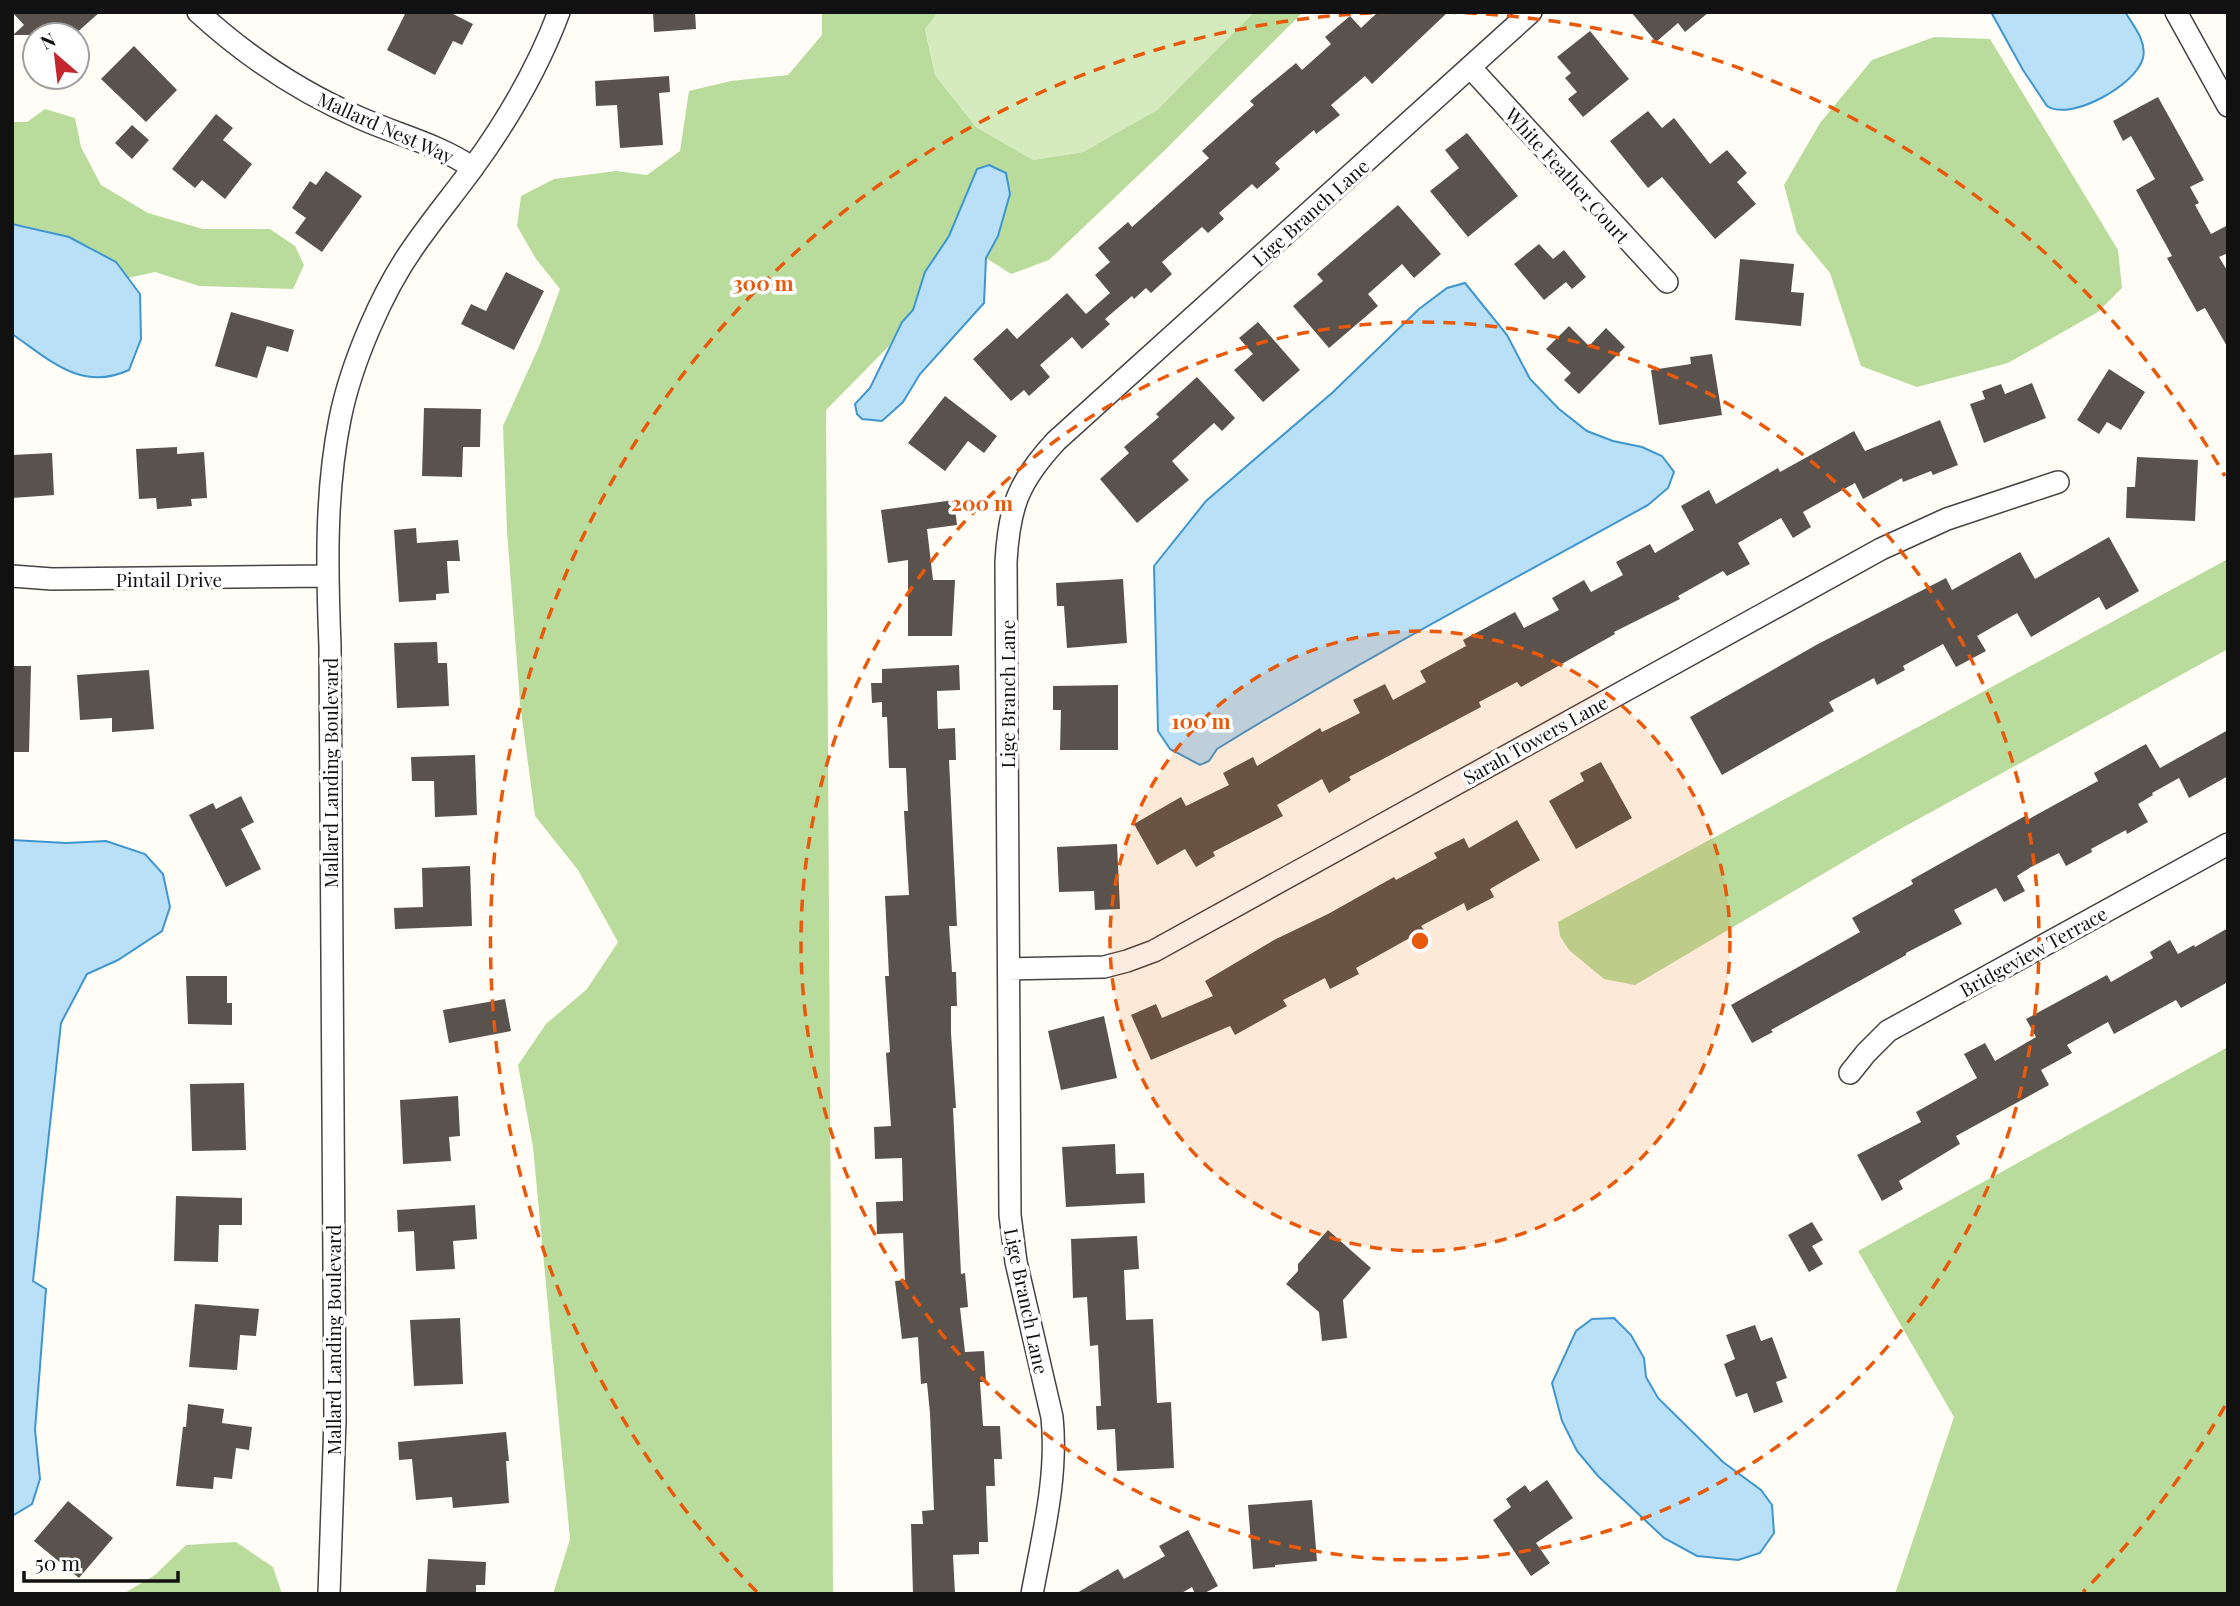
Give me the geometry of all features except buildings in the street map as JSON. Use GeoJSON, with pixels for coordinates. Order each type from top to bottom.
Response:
{"type":"FeatureCollection","features":[{"type":"Feature","properties":{"kind":"street","name":"Mallard Nest Way"},"geometry":{"type":"LineString","coordinates":[[198,12],[268,68],[323,101],[361,119],[435,147],[473,168]]}},
{"type":"Feature","properties":{"kind":"street","name":"Mallard Landing Boulevard"},"geometry":{"type":"LineString","coordinates":[[329,1594],[335,1420],[330,646],[327,576],[333,461],[340,418],[351,380],[369,330],[392,282],[414,246],[473,168],[527,83],[559,12]]}},
{"type":"Feature","properties":{"kind":"street","name":"Lige Branch Lane"},"geometry":{"type":"LineString","coordinates":[[1032,1594],[1053,1476],[1054,1436],[1016,1262],[1010,1215],[1006,562],[1013,504],[1025,480],[1056,441],[1531,12]]}},
{"type":"Feature","properties":{"kind":"street"},"geometry":{"type":"LineString","coordinates":[[2176,12],[2228,106]]}},
{"type":"Feature","properties":{"kind":"street","name":"White Feather Court"},"geometry":{"type":"LineString","coordinates":[[1470,67],[1667,282]]}},
{"type":"Feature","properties":{"kind":"street","name":"Sarah Towers Lane"},"geometry":{"type":"LineString","coordinates":[[1009,969],[1104,967],[1154,951],[1881,549],[1947,519],[2058,482]]}},
{"type":"Feature","properties":{"kind":"street","name":"Pintail Drive"},"geometry":{"type":"LineString","coordinates":[[12,576],[52,579],[327,576]]}},
{"type":"Feature","properties":{"kind":"street","name":"Bridgeview Terrace"},"geometry":{"type":"LineString","coordinates":[[1850,1073],[1888,1031],[2228,844]]}},
{"type":"Feature","properties":{"kind":"green space"},"geometry":{"type":"Polygon","coordinates":[[[822,12],[938,12],[925,29],[935,75],[976,127],[1033,160],[1083,152],[1157,110],[1254,12],[1303,12],[1165,150],[1049,260],[1011,274],[986,258],[998,236],[967,191],[949,236],[925,272],[913,310],[902,322],[889,346],[826,410],[833,1594],[553,1594],[570,1539],[533,1147],[518,1065],[546,1024],[587,989],[618,942],[578,870],[535,816],[520,703],[507,531],[503,426],[540,344],[560,289],[536,259],[517,226],[521,196],[554,179],[616,171],[647,175],[680,151],[689,91],[731,81],[788,75],[822,35],[822,12]]]}},
{"type":"Feature","properties":{"kind":"green space"},"geometry":{"type":"Polygon","coordinates":[[[938,12],[1254,12],[1157,110],[1083,152],[1033,160],[976,127],[935,75],[925,28],[938,12]]]}},
{"type":"Feature","properties":{"kind":"green space"},"geometry":{"type":"Polygon","coordinates":[[[1934,37],[1990,39],[2118,250],[2122,288],[2098,312],[2008,363],[1917,387],[1861,366],[1830,273],[1797,233],[1784,185],[1820,123],[1872,60],[1934,37]]]}},
{"type":"Feature","properties":{"kind":"green space"},"geometry":{"type":"Polygon","coordinates":[[[45,109],[75,118],[81,147],[101,185],[148,213],[203,229],[270,229],[295,246],[304,265],[293,289],[199,286],[155,272],[128,278],[117,266],[91,247],[44,230],[12,224],[12,122],[27,122],[45,109]]]}},
{"type":"Feature","properties":{"kind":"green space"},"geometry":{"type":"Polygon","coordinates":[[[2228,559],[2228,649],[1882,839],[1635,985],[1604,979],[1569,950],[1560,936],[1558,922],[2228,559]]]}},
{"type":"Feature","properties":{"kind":"green space"},"geometry":{"type":"Polygon","coordinates":[[[2228,1047],[2228,1594],[1895,1594],[1954,1417],[1858,1251],[2228,1047]]]}},
{"type":"Feature","properties":{"kind":"green space"},"geometry":{"type":"Polygon","coordinates":[[[236,1542],[273,1567],[282,1594],[123,1594],[155,1575],[186,1545],[236,1542]]]}},
{"type":"Feature","properties":{"kind":"water"},"geometry":{"type":"Polygon","coordinates":[[[1991,12],[2125,12],[2141,39],[2143,58],[2129,79],[2102,98],[2086,105],[2058,110],[2047,106],[2023,70],[1991,12]]]}},
{"type":"Feature","properties":{"kind":"water"},"geometry":{"type":"Polygon","coordinates":[[[989,165],[1006,173],[1010,194],[998,236],[986,258],[984,303],[920,374],[903,402],[882,421],[862,419],[857,414],[855,404],[870,388],[902,322],[913,310],[925,272],[949,236],[977,169],[989,165]]]}},
{"type":"Feature","properties":{"kind":"water"},"geometry":{"type":"Polygon","coordinates":[[[12,224],[69,237],[116,262],[140,294],[141,339],[129,370],[112,376],[81,375],[53,363],[12,334],[12,224]]]}},
{"type":"Feature","properties":{"kind":"water"},"geometry":{"type":"Polygon","coordinates":[[[1465,283],[1507,335],[1530,379],[1559,409],[1587,431],[1613,441],[1642,447],[1662,456],[1674,472],[1668,488],[1648,505],[1323,685],[1217,749],[1209,761],[1200,765],[1170,749],[1158,731],[1154,566],[1206,501],[1332,393],[1419,309],[1447,288],[1465,283]]]}},
{"type":"Feature","properties":{"kind":"water"},"geometry":{"type":"Polygon","coordinates":[[[12,840],[66,843],[106,841],[145,854],[163,874],[170,907],[162,931],[118,960],[87,974],[61,1023],[33,1281],[46,1289],[35,1430],[40,1479],[32,1504],[12,1516],[12,840]]]}},
{"type":"Feature","properties":{"kind":"water"},"geometry":{"type":"Polygon","coordinates":[[[1614,1318],[1631,1335],[1644,1358],[1646,1377],[1658,1398],[1723,1462],[1761,1490],[1772,1505],[1774,1533],[1760,1553],[1738,1560],[1697,1556],[1664,1538],[1598,1476],[1577,1451],[1562,1421],[1552,1383],[1576,1331],[1592,1319],[1614,1318]]]}}]}
